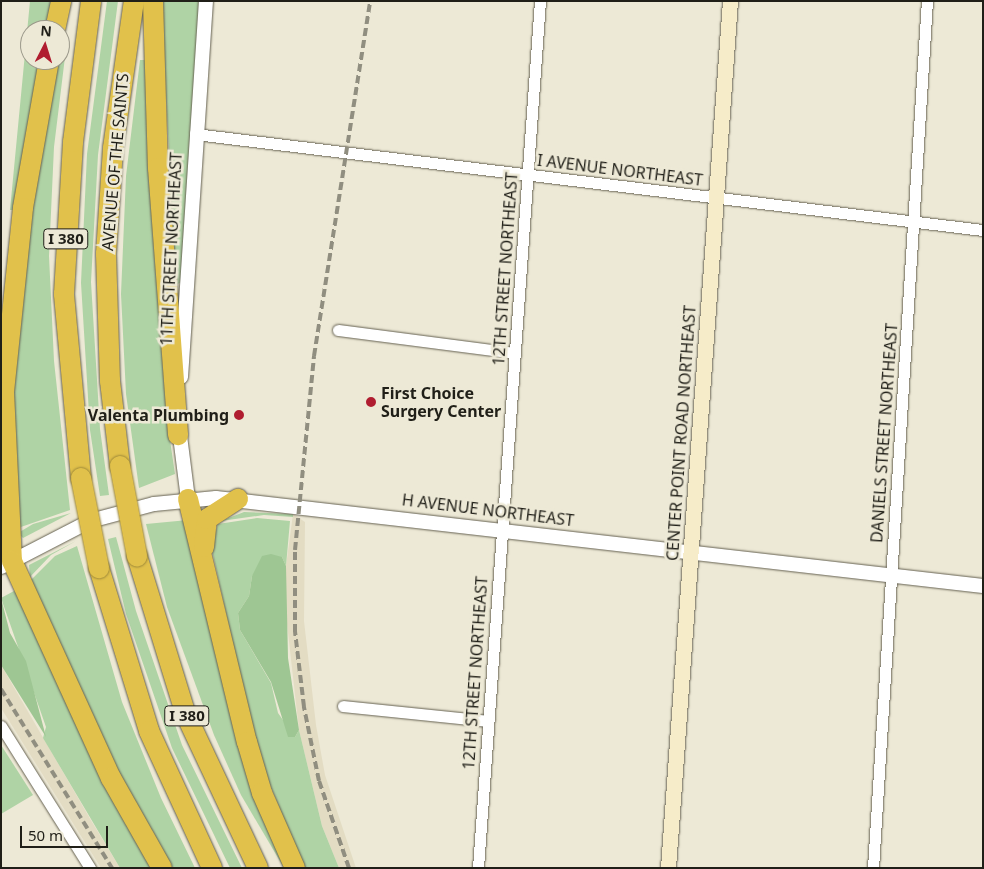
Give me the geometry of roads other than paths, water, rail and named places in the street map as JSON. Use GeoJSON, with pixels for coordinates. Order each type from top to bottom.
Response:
{"type":"FeatureCollection","features":[{"type":"Feature","properties":{"kind":"highway"},"geometry":{"type":"LineString","coordinates":[[57,20],[61,1]]}},
{"type":"Feature","properties":{"kind":"highway","name":"I 380"},"geometry":{"type":"LineString","coordinates":[[92,1],[69,181],[64,294],[81,478],[99,568],[149,731],[212,868]]}},
{"type":"Feature","properties":{"kind":"highway","name":"AVENUE OF THE SAINTS"},"geometry":{"type":"LineString","coordinates":[[134,1],[113,148],[106,254],[110,381],[120,466],[138,556],[186,715],[258,868]]}},
{"type":"Feature","properties":{"kind":"highway"},"geometry":{"type":"LineString","coordinates":[[153,1],[158,158],[178,435]]}},
{"type":"Feature","properties":{"kind":"highway"},"geometry":{"type":"LineString","coordinates":[[46,70],[23,208],[4,383],[7,564],[111,778],[162,868]]}},
{"type":"Feature","properties":{"kind":"highway"},"geometry":{"type":"LineString","coordinates":[[188,499],[247,742],[262,793],[295,868]]}},
{"type":"Feature","properties":{"kind":"highway"},"geometry":{"type":"LineString","coordinates":[[205,564],[203,532],[207,519],[238,499]]}},
{"type":"Feature","properties":{"kind":"main road","name":"CENTER POINT ROAD NORTHEAST"},"geometry":{"type":"LineString","coordinates":[[668,868],[730,1]]}},
{"type":"Feature","properties":{"kind":"street","name":"11TH STREET NORTHEAST"},"geometry":{"type":"LineString","coordinates":[[188,499],[178,435],[195,134],[206,1]]}},
{"type":"Feature","properties":{"kind":"street","name":"12TH STREET NORTHEAST"},"geometry":{"type":"LineString","coordinates":[[478,868],[540,1]]}},
{"type":"Feature","properties":{"kind":"street","name":"DANIELS STREET NORTHEAST"},"geometry":{"type":"LineString","coordinates":[[873,868],[927,1]]}},
{"type":"Feature","properties":{"kind":"street","name":"I AVENUE NORTHEAST"},"geometry":{"type":"LineString","coordinates":[[195,134],[983,230]]}},
{"type":"Feature","properties":{"kind":"street"},"geometry":{"type":"LineString","coordinates":[[338,330],[515,353]]}},
{"type":"Feature","properties":{"kind":"street","name":"H AVENUE NORTHEAST"},"geometry":{"type":"LineString","coordinates":[[7,564],[90,522],[188,499],[238,499],[983,586]]}},
{"type":"Feature","properties":{"kind":"street"},"geometry":{"type":"LineString","coordinates":[[343,706],[488,721]]}},
{"type":"Feature","properties":{"kind":"street"},"geometry":{"type":"LineString","coordinates":[[1,726],[90,868]]}},
{"type":"Feature","properties":{"kind":"railway"},"geometry":{"type":"LineString","coordinates":[[349,868],[319,781],[304,707],[295,632],[295,550],[314,356],[370,1]]}},
{"type":"Feature","properties":{"kind":"railway"},"geometry":{"type":"LineString","coordinates":[[1,689],[112,868]]}},
{"type":"Feature","properties":{"kind":"place","name":"First Choice Surgery Center"},"geometry":{"type":"Point","coordinates":[371,402]}},
{"type":"Feature","properties":{"kind":"place","name":"Valenta Plumbing"},"geometry":{"type":"Point","coordinates":[239,415]}}]}
